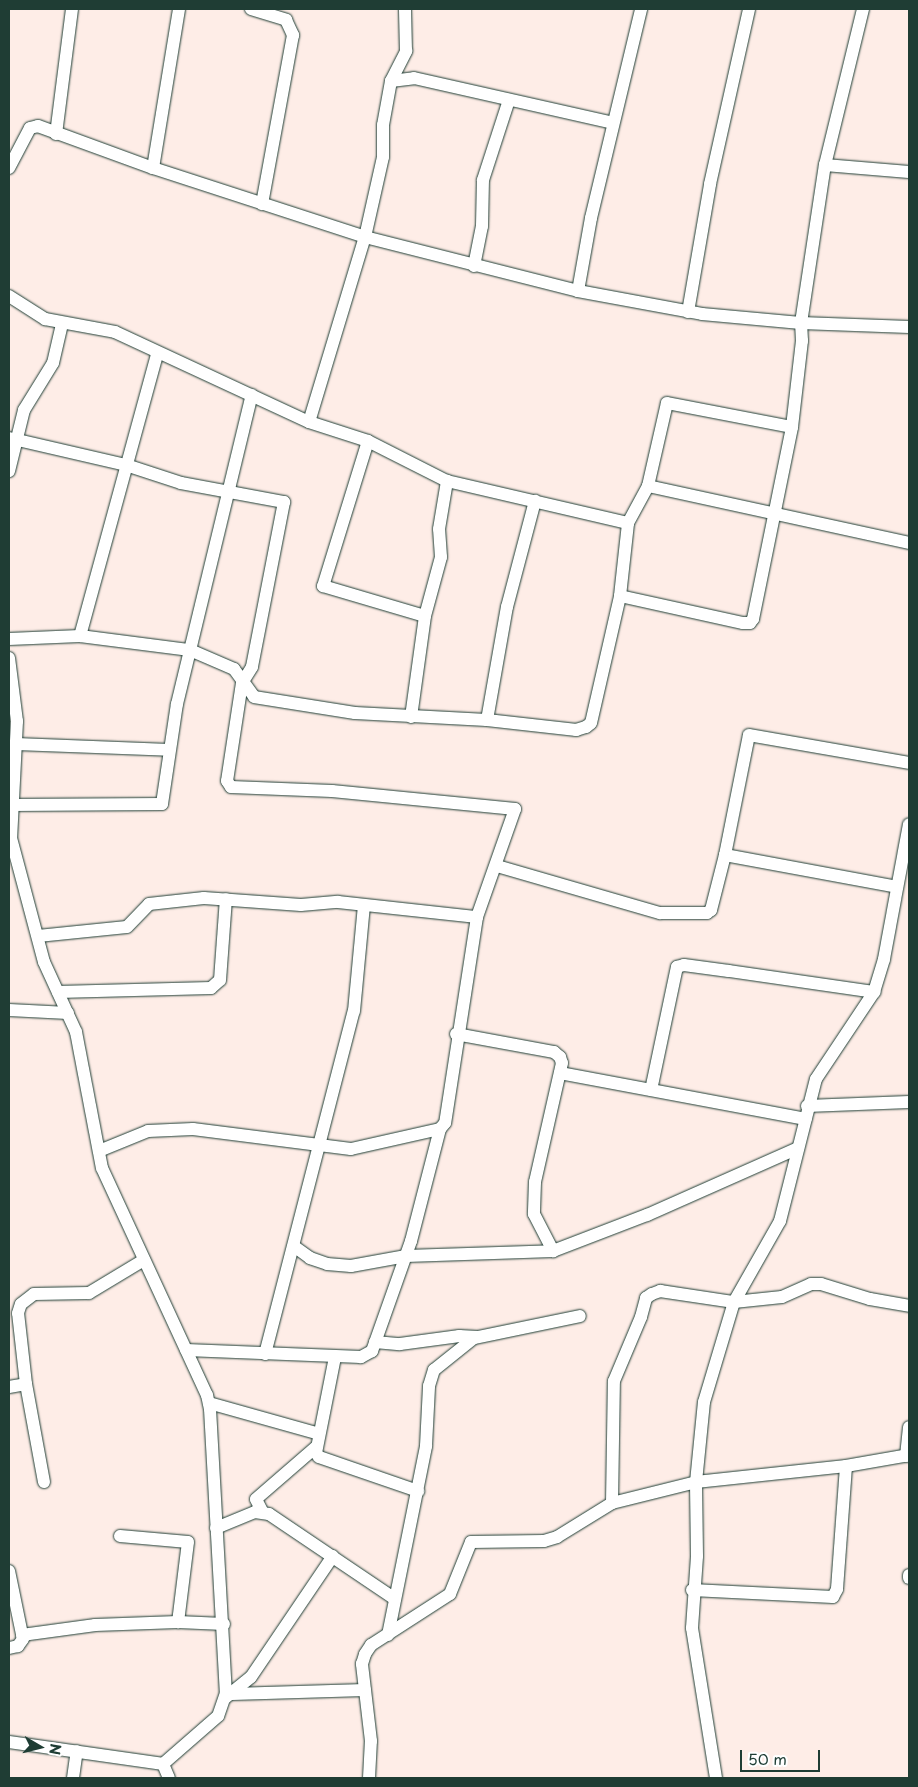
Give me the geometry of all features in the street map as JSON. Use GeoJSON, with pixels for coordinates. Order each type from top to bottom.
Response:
{"type":"FeatureCollection","features":[{"type":"Feature","properties":{"kind":"street"},"geometry":{"type":"LineString","coordinates":[[56,134],[72,9]]}},
{"type":"Feature","properties":{"kind":"street"},"geometry":{"type":"LineString","coordinates":[[153,168],[179,9]]}},
{"type":"Feature","properties":{"kind":"street"},"geometry":{"type":"LineString","coordinates":[[252,9],[286,20],[293,35],[262,204]]}},
{"type":"Feature","properties":{"kind":"street"},"geometry":{"type":"LineString","coordinates":[[309,422],[365,237],[383,158],[383,125],[391,81],[406,51],[405,9]]}},
{"type":"Feature","properties":{"kind":"street"},"geometry":{"type":"LineString","coordinates":[[578,290],[591,218],[641,9]]}},
{"type":"Feature","properties":{"kind":"street"},"geometry":{"type":"LineString","coordinates":[[688,312],[710,184],[749,9]]}},
{"type":"Feature","properties":{"kind":"street"},"geometry":{"type":"LineString","coordinates":[[620,596],[750,623],[792,427],[802,341],[800,323],[825,165],[863,9]]}},
{"type":"Feature","properties":{"kind":"street"},"geometry":{"type":"LineString","coordinates":[[391,81],[414,78],[613,123]]}},
{"type":"Feature","properties":{"kind":"street"},"geometry":{"type":"LineString","coordinates":[[474,266],[482,226],[484,180],[509,100]]}},
{"type":"Feature","properties":{"kind":"street"},"geometry":{"type":"LineString","coordinates":[[9,168],[30,128],[38,126],[153,168],[262,204],[365,237],[474,266],[578,290],[688,312],[800,323],[909,327]]}},
{"type":"Feature","properties":{"kind":"street"},"geometry":{"type":"LineString","coordinates":[[825,165],[909,172]]}},
{"type":"Feature","properties":{"kind":"street"},"geometry":{"type":"LineString","coordinates":[[9,296],[37,315],[62,324],[109,330],[157,354],[309,422],[368,441],[447,481],[628,523]]}},
{"type":"Feature","properties":{"kind":"street"},"geometry":{"type":"LineString","coordinates":[[9,471],[12,439],[28,402],[53,363],[62,324]]}},
{"type":"Feature","properties":{"kind":"street"},"geometry":{"type":"LineString","coordinates":[[80,636],[157,354]]}},
{"type":"Feature","properties":{"kind":"street"},"geometry":{"type":"LineString","coordinates":[[11,805],[157,806],[164,799],[169,750],[190,650],[252,396]]}},
{"type":"Feature","properties":{"kind":"street"},"geometry":{"type":"LineString","coordinates":[[234,669],[242,683],[254,697],[355,713],[487,720],[576,730],[591,723],[620,596],[628,523],[648,486],[667,403],[792,427]]}},
{"type":"Feature","properties":{"kind":"street"},"geometry":{"type":"LineString","coordinates":[[12,439],[126,465],[181,483],[282,500],[285,506],[252,667],[242,683],[227,782],[231,787],[332,791],[512,807],[515,813],[477,917],[456,1034],[445,1123],[440,1129],[406,1256],[372,1351],[361,1357],[335,1357],[186,1350]]}},
{"type":"Feature","properties":{"kind":"street"},"geometry":{"type":"LineString","coordinates":[[368,441],[323,586],[425,616]]}},
{"type":"Feature","properties":{"kind":"street"},"geometry":{"type":"LineString","coordinates":[[411,717],[425,616],[441,557],[439,529],[447,481]]}},
{"type":"Feature","properties":{"kind":"street"},"geometry":{"type":"LineString","coordinates":[[648,486],[774,511],[909,543]]}},
{"type":"Feature","properties":{"kind":"street"},"geometry":{"type":"LineString","coordinates":[[487,720],[507,607],[535,501]]}},
{"type":"Feature","properties":{"kind":"street"},"geometry":{"type":"LineString","coordinates":[[9,640],[80,636],[190,650],[234,669],[252,667]]}},
{"type":"Feature","properties":{"kind":"street"},"geometry":{"type":"LineString","coordinates":[[9,658],[16,744],[11,805],[11,838],[44,962],[68,1013],[80,1050],[102,1168],[186,1350],[208,1403],[229,1696]]}},
{"type":"Feature","properties":{"kind":"street"},"geometry":{"type":"LineString","coordinates":[[497,866],[660,913],[706,913],[711,910],[749,735],[909,763]]}},
{"type":"Feature","properties":{"kind":"street"},"geometry":{"type":"LineString","coordinates":[[16,744],[169,750]]}},
{"type":"Feature","properties":{"kind":"street"},"geometry":{"type":"LineString","coordinates":[[716,1778],[692,1628],[692,1590],[697,1556],[696,1482],[707,1389],[734,1302],[778,1228],[806,1119],[807,1106],[816,1079],[874,992],[884,959],[909,824]]}},
{"type":"Feature","properties":{"kind":"street"},"geometry":{"type":"LineString","coordinates":[[724,855],[897,887]]}},
{"type":"Feature","properties":{"kind":"street"},"geometry":{"type":"LineString","coordinates":[[38,936],[127,927],[149,904],[157,901],[226,899],[301,905],[338,902],[477,917]]}},
{"type":"Feature","properties":{"kind":"street"},"geometry":{"type":"LineString","coordinates":[[58,992],[211,988],[220,980],[226,899]]}},
{"type":"Feature","properties":{"kind":"street"},"geometry":{"type":"LineString","coordinates":[[265,1354],[295,1247],[356,1000],[364,905]]}},
{"type":"Feature","properties":{"kind":"street"},"geometry":{"type":"LineString","coordinates":[[651,1090],[677,967],[684,965],[729,970],[874,992]]}},
{"type":"Feature","properties":{"kind":"street"},"geometry":{"type":"LineString","coordinates":[[9,1010],[68,1013]]}},
{"type":"Feature","properties":{"kind":"street"},"geometry":{"type":"LineString","coordinates":[[456,1034],[554,1052],[562,1063],[535,1182],[534,1214],[552,1252]]}},
{"type":"Feature","properties":{"kind":"street"},"geometry":{"type":"LineString","coordinates":[[560,1073],[806,1119]]}},
{"type":"Feature","properties":{"kind":"street"},"geometry":{"type":"LineString","coordinates":[[807,1106],[909,1102]]}},
{"type":"Feature","properties":{"kind":"street"},"geometry":{"type":"LineString","coordinates":[[99,1150],[138,1132],[192,1129],[351,1149],[440,1129]]}},
{"type":"Feature","properties":{"kind":"street"},"geometry":{"type":"LineString","coordinates":[[295,1247],[310,1258],[327,1264],[351,1266],[406,1256],[552,1252],[647,1215],[798,1148]]}},
{"type":"Feature","properties":{"kind":"street"},"geometry":{"type":"LineString","coordinates":[[44,1482],[26,1384],[18,1313],[26,1298],[34,1294],[89,1293],[144,1260]]}},
{"type":"Feature","properties":{"kind":"street"},"geometry":{"type":"LineString","coordinates":[[612,1503],[614,1381],[641,1317],[646,1298],[660,1292],[734,1302],[782,1297],[811,1284],[909,1306]]}},
{"type":"Feature","properties":{"kind":"street"},"geometry":{"type":"LineString","coordinates":[[375,1342],[400,1344],[459,1336],[477,1337],[580,1316]]}},
{"type":"Feature","properties":{"kind":"street"},"geometry":{"type":"LineString","coordinates":[[388,1635],[426,1446],[431,1378],[434,1370],[477,1337]]}},
{"type":"Feature","properties":{"kind":"street"},"geometry":{"type":"LineString","coordinates":[[335,1357],[316,1447],[319,1456],[418,1491]]}},
{"type":"Feature","properties":{"kind":"street"},"geometry":{"type":"LineString","coordinates":[[9,1387],[26,1384]]}},
{"type":"Feature","properties":{"kind":"street"},"geometry":{"type":"LineString","coordinates":[[208,1403],[319,1434]]}},
{"type":"Feature","properties":{"kind":"street"},"geometry":{"type":"LineString","coordinates":[[369,1778],[372,1741],[362,1664],[365,1654],[371,1645],[450,1594],[471,1542],[544,1541],[557,1537],[612,1503],[696,1482],[846,1466],[907,1455],[909,1427]]}},
{"type":"Feature","properties":{"kind":"street"},"geometry":{"type":"LineString","coordinates":[[316,1447],[256,1499],[262,1511],[333,1556],[395,1599]]}},
{"type":"Feature","properties":{"kind":"street"},"geometry":{"type":"LineString","coordinates":[[692,1590],[832,1597],[837,1589],[846,1466]]}},
{"type":"Feature","properties":{"kind":"street"},"geometry":{"type":"LineString","coordinates":[[216,1528],[262,1511]]}},
{"type":"Feature","properties":{"kind":"street"},"geometry":{"type":"LineString","coordinates":[[120,1536],[188,1542],[178,1622]]}},
{"type":"Feature","properties":{"kind":"street"},"geometry":{"type":"LineString","coordinates":[[9,1742],[163,1764],[218,1716],[229,1696],[250,1676],[333,1556]]}},
{"type":"Feature","properties":{"kind":"street"},"geometry":{"type":"LineString","coordinates":[[9,1571],[22,1634],[18,1646],[9,1648]]}},
{"type":"Feature","properties":{"kind":"street"},"geometry":{"type":"LineString","coordinates":[[22,1634],[95,1626],[178,1622],[224,1624]]}},
{"type":"Feature","properties":{"kind":"street"},"geometry":{"type":"LineString","coordinates":[[229,1696],[366,1690]]}},
{"type":"Feature","properties":{"kind":"street"},"geometry":{"type":"LineString","coordinates":[[74,1778],[77,1751]]}},
{"type":"Feature","properties":{"kind":"street"},"geometry":{"type":"LineString","coordinates":[[163,1764],[169,1778]]}}]}
